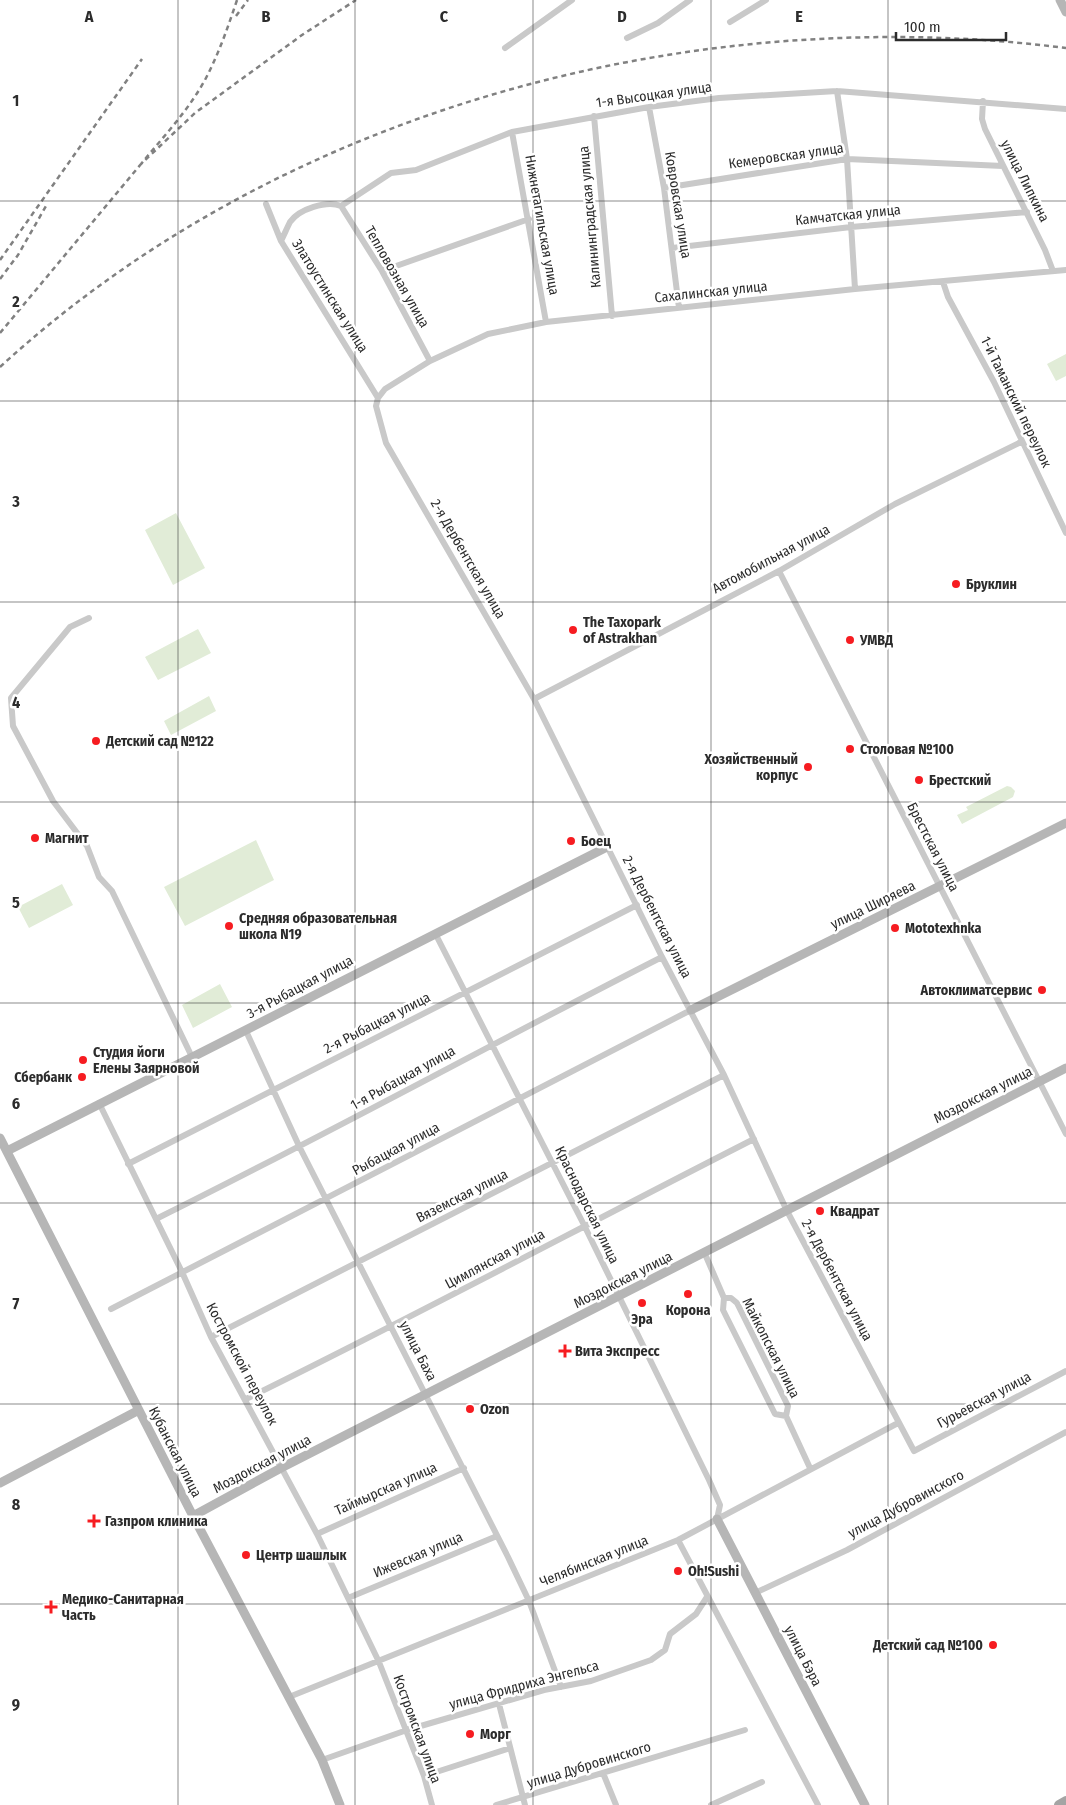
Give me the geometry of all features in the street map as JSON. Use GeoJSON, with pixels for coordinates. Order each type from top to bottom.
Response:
{"type":"FeatureCollection","features":[{"type":"Feature","properties":{"kind":"main road"},"geometry":{"type":"LineString","coordinates":[[1060,0],[1066,12]]}},
{"type":"Feature","properties":{"kind":"main road","name":"улица Ширяева"},"geometry":{"type":"LineString","coordinates":[[691,1010],[1066,823]]}},
{"type":"Feature","properties":{"kind":"main road","name":"3-я Рыбацкая улица"},"geometry":{"type":"LineString","coordinates":[[7,1152],[99,1103],[246,1031],[607,847]]}},
{"type":"Feature","properties":{"kind":"main road","name":"Моздокская улица"},"geometry":{"type":"LineString","coordinates":[[193,1516],[281,1468],[705,1254],[1066,1068]]}},
{"type":"Feature","properties":{"kind":"main road","name":"Кубанская улица"},"geometry":{"type":"LineString","coordinates":[[0,1138],[193,1516],[322,1760],[340,1805]]}},
{"type":"Feature","properties":{"kind":"main road"},"geometry":{"type":"LineString","coordinates":[[0,1483],[139,1410]]}},
{"type":"Feature","properties":{"kind":"main road","name":"улица Бэра"},"geometry":{"type":"LineString","coordinates":[[717,1519],[865,1805]]}},
{"type":"Feature","properties":{"kind":"main road"},"geometry":{"type":"LineString","coordinates":[[1059,1805],[1066,1801]]}},
{"type":"Feature","properties":{"kind":"street"},"geometry":{"type":"LineString","coordinates":[[505,48],[572,0]]}},
{"type":"Feature","properties":{"kind":"street"},"geometry":{"type":"LineString","coordinates":[[627,38],[658,23],[690,0]]}},
{"type":"Feature","properties":{"kind":"street"},"geometry":{"type":"LineString","coordinates":[[730,22],[766,0]]}},
{"type":"Feature","properties":{"kind":"street"},"geometry":{"type":"LineString","coordinates":[[837,91],[847,159],[855,289]]}},
{"type":"Feature","properties":{"kind":"street","name":"1-я Высоцкая улица"},"geometry":{"type":"LineString","coordinates":[[281,241],[291,221],[302,212],[334,203],[341,206],[391,173],[416,170],[512,132],[594,116],[719,98],[837,91],[1066,109]]}},
{"type":"Feature","properties":{"kind":"street","name":"улица Липкина"},"geometry":{"type":"LineString","coordinates":[[983,101],[982,119],[985,129],[1027,212],[1053,271]]}},
{"type":"Feature","properties":{"kind":"street","name":"Ковровская улица"},"geometry":{"type":"LineString","coordinates":[[649,107],[664,188],[679,308]]}},
{"type":"Feature","properties":{"kind":"street","name":"Калининградская улица"},"geometry":{"type":"LineString","coordinates":[[594,116],[612,316]]}},
{"type":"Feature","properties":{"kind":"street","name":"Нижнетагильская улица"},"geometry":{"type":"LineString","coordinates":[[512,132],[546,322]]}},
{"type":"Feature","properties":{"kind":"street","name":"Кемеровская улица"},"geometry":{"type":"LineString","coordinates":[[664,188],[847,159],[1003,166]]}},
{"type":"Feature","properties":{"kind":"street","name":"Златоустинская улица"},"geometry":{"type":"LineString","coordinates":[[266,204],[281,241],[378,398]]}},
{"type":"Feature","properties":{"kind":"street","name":"Тепловозная улица"},"geometry":{"type":"LineString","coordinates":[[341,206],[382,272],[430,361]]}},
{"type":"Feature","properties":{"kind":"street","name":"Камчатская улица"},"geometry":{"type":"LineString","coordinates":[[672,248],[851,227],[1027,212]]}},
{"type":"Feature","properties":{"kind":"street"},"geometry":{"type":"LineString","coordinates":[[382,272],[529,219]]}},
{"type":"Feature","properties":{"kind":"street","name":"Сахалинская улица"},"geometry":{"type":"LineString","coordinates":[[378,398],[385,389],[430,361],[488,334],[546,322],[855,289],[1066,270]]}},
{"type":"Feature","properties":{"kind":"street","name":"1-й Таманский переулок"},"geometry":{"type":"LineString","coordinates":[[943,282],[948,297],[994,382],[1066,533]]}},
{"type":"Feature","properties":{"kind":"street","name":"2-я Дербентская улица"},"geometry":{"type":"LineString","coordinates":[[378,398],[376,406],[386,443],[534,698],[662,957],[724,1075],[787,1212],[914,1451]]}},
{"type":"Feature","properties":{"kind":"street","name":"Автомобильная улица"},"geometry":{"type":"LineString","coordinates":[[534,698],[779,571],[895,504],[1022,442]]}},
{"type":"Feature","properties":{"kind":"street","name":"Брестская улица"},"geometry":{"type":"LineString","coordinates":[[779,571],[1066,1134]]}},
{"type":"Feature","properties":{"kind":"street"},"geometry":{"type":"LineString","coordinates":[[89,618],[70,627],[11,698],[13,726],[53,801],[87,846],[99,877],[112,891],[192,1057]]}},
{"type":"Feature","properties":{"kind":"street","name":"2-я Рыбацкая улица"},"geometry":{"type":"LineString","coordinates":[[128,1164],[637,905]]}},
{"type":"Feature","properties":{"kind":"street","name":"Краснодарская улица"},"geometry":{"type":"LineString","coordinates":[[435,933],[584,1226],[712,1488],[720,1505],[717,1519]]}},
{"type":"Feature","properties":{"kind":"street","name":"1-я Рыбацкая улица"},"geometry":{"type":"LineString","coordinates":[[156,1219],[300,1148],[491,1044],[662,957]]}},
{"type":"Feature","properties":{"kind":"street","name":"Рыбацкая улица"},"geometry":{"type":"LineString","coordinates":[[111,1310],[691,1010]]}},
{"type":"Feature","properties":{"kind":"street","name":"улица Баха"},"geometry":{"type":"LineString","coordinates":[[246,1031],[272,1091],[300,1148],[427,1394],[529,1602],[561,1687]]}},
{"type":"Feature","properties":{"kind":"street","name":"Вяземская улица"},"geometry":{"type":"LineString","coordinates":[[211,1337],[724,1075]]}},
{"type":"Feature","properties":{"kind":"street","name":"Костромской переулок"},"geometry":{"type":"LineString","coordinates":[[99,1103],[182,1272],[211,1337],[317,1534],[379,1662]]}},
{"type":"Feature","properties":{"kind":"street","name":"Цимлянская улица"},"geometry":{"type":"LineString","coordinates":[[246,1399],[392,1328],[584,1226],[754,1139]]}},
{"type":"Feature","properties":{"kind":"street","name":"Майкопская улица"},"geometry":{"type":"LineString","coordinates":[[705,1254],[724,1298],[724,1310],[775,1414],[786,1416]]}},
{"type":"Feature","properties":{"kind":"street","name":"Майкопская улица"},"geometry":{"type":"LineString","coordinates":[[724,1298],[731,1298],[736,1303],[788,1406],[786,1416],[810,1468]]}},
{"type":"Feature","properties":{"kind":"street","name":"Гурьевская улица"},"geometry":{"type":"LineString","coordinates":[[914,1451],[1066,1371]]}},
{"type":"Feature","properties":{"kind":"street","name":"Челябинская улица"},"geometry":{"type":"LineString","coordinates":[[289,1697],[529,1602],[678,1540],[810,1468],[898,1424]]}},
{"type":"Feature","properties":{"kind":"street","name":"улица Дубровинского"},"geometry":{"type":"LineString","coordinates":[[755,1593],[847,1550],[1066,1432]]}},
{"type":"Feature","properties":{"kind":"street","name":"Таймырская улица"},"geometry":{"type":"LineString","coordinates":[[317,1534],[464,1468]]}},
{"type":"Feature","properties":{"kind":"street","name":"Ижевская улица"},"geometry":{"type":"LineString","coordinates":[[348,1598],[497,1536]]}},
{"type":"Feature","properties":{"kind":"street"},"geometry":{"type":"LineString","coordinates":[[678,1540],[818,1805]]}},
{"type":"Feature","properties":{"kind":"street","name":"улица Фридриха Энгельса"},"geometry":{"type":"LineString","coordinates":[[322,1760],[407,1730],[561,1687],[591,1681],[651,1660],[665,1650],[670,1634],[696,1614],[707,1597]]}},
{"type":"Feature","properties":{"kind":"street","name":"Костромская улица"},"geometry":{"type":"LineString","coordinates":[[379,1662],[407,1730],[424,1776],[432,1805]]}},
{"type":"Feature","properties":{"kind":"street"},"geometry":{"type":"LineString","coordinates":[[499,1704],[524,1801]]}},
{"type":"Feature","properties":{"kind":"street","name":"улица Дубровинского"},"geometry":{"type":"LineString","coordinates":[[496,1805],[524,1801],[603,1774],[745,1730]]}},
{"type":"Feature","properties":{"kind":"street"},"geometry":{"type":"LineString","coordinates":[[424,1776],[510,1748]]}},
{"type":"Feature","properties":{"kind":"street"},"geometry":{"type":"LineString","coordinates":[[603,1774],[616,1805]]}},
{"type":"Feature","properties":{"kind":"street"},"geometry":{"type":"LineString","coordinates":[[711,1805],[762,1782]]}},
{"type":"Feature","properties":{"kind":"green space"},"geometry":{"type":"Polygon","coordinates":[[[1066,354],[1066,376],[1056,381],[1047,364],[1066,354]]]}},
{"type":"Feature","properties":{"kind":"green space"},"geometry":{"type":"Polygon","coordinates":[[[176,513],[205,568],[173,585],[145,530],[176,513]]]}},
{"type":"Feature","properties":{"kind":"green space"},"geometry":{"type":"Polygon","coordinates":[[[198,629],[211,653],[158,680],[145,657],[198,629]]]}},
{"type":"Feature","properties":{"kind":"green space"},"geometry":{"type":"Polygon","coordinates":[[[209,696],[216,711],[171,735],[164,721],[209,696]]]}},
{"type":"Feature","properties":{"kind":"green space"},"geometry":{"type":"Polygon","coordinates":[[[1007,786],[1015,791],[1013,797],[962,824],[957,815],[968,810],[966,807],[1007,786]]]}},
{"type":"Feature","properties":{"kind":"green space"},"geometry":{"type":"Polygon","coordinates":[[[256,840],[274,880],[185,926],[164,887],[256,840]]]}},
{"type":"Feature","properties":{"kind":"green space"},"geometry":{"type":"Polygon","coordinates":[[[62,884],[73,905],[29,928],[18,907],[62,884]]]}},
{"type":"Feature","properties":{"kind":"green space"},"geometry":{"type":"Polygon","coordinates":[[[220,984],[232,1007],[193,1028],[182,1005],[220,984]]]}},
{"type":"Feature","properties":{"kind":"railway"},"geometry":{"type":"LineString","coordinates":[[237,0],[211,69],[199,90],[141,164],[195,113],[302,35],[356,0]]}},
{"type":"Feature","properties":{"kind":"railway"},"geometry":{"type":"LineString","coordinates":[[236,16],[248,0]]}},
{"type":"Feature","properties":{"kind":"railway"},"geometry":{"type":"LineString","coordinates":[[0,367],[111,278],[232,202],[361,140],[497,93],[638,60],[781,41],[924,37],[1066,48]]}},
{"type":"Feature","properties":{"kind":"railway"},"geometry":{"type":"LineString","coordinates":[[0,260],[142,59]]}},
{"type":"Feature","properties":{"kind":"railway"},"geometry":{"type":"LineString","coordinates":[[0,333],[141,164]]}},
{"type":"Feature","properties":{"kind":"railway"},"geometry":{"type":"LineString","coordinates":[[0,279],[18,255],[46,206]]}},
{"type":"Feature","properties":{"kind":"place","name":"Бруклин"},"geometry":{"type":"Point","coordinates":[956,584]}},
{"type":"Feature","properties":{"kind":"place","name":"The Taxopark of Astrakhan"},"geometry":{"type":"Point","coordinates":[573,630]}},
{"type":"Feature","properties":{"kind":"place","name":"УМВД"},"geometry":{"type":"Point","coordinates":[850,640]}},
{"type":"Feature","properties":{"kind":"place","name":"Детский сад №122"},"geometry":{"type":"Point","coordinates":[96,741]}},
{"type":"Feature","properties":{"kind":"place","name":"Столовая №100"},"geometry":{"type":"Point","coordinates":[850,749]}},
{"type":"Feature","properties":{"kind":"place","name":"Хозяйственный корпус"},"geometry":{"type":"Point","coordinates":[808,767]}},
{"type":"Feature","properties":{"kind":"place","name":"Брестский"},"geometry":{"type":"Point","coordinates":[919,780]}},
{"type":"Feature","properties":{"kind":"place","name":"Магнит"},"geometry":{"type":"Point","coordinates":[35,838]}},
{"type":"Feature","properties":{"kind":"place","name":"Боец"},"geometry":{"type":"Point","coordinates":[571,841]}},
{"type":"Feature","properties":{"kind":"place","name":"Средняя образовательная школа N19"},"geometry":{"type":"Point","coordinates":[229,926]}},
{"type":"Feature","properties":{"kind":"place","name":"Mototexhnka"},"geometry":{"type":"Point","coordinates":[895,928]}},
{"type":"Feature","properties":{"kind":"place","name":"Автоклиматсервис"},"geometry":{"type":"Point","coordinates":[1042,990]}},
{"type":"Feature","properties":{"kind":"place","name":"Студия йоги Елены Заярновой"},"geometry":{"type":"Point","coordinates":[83,1060]}},
{"type":"Feature","properties":{"kind":"place","name":"Сбербанк"},"geometry":{"type":"Point","coordinates":[82,1077]}},
{"type":"Feature","properties":{"kind":"place","name":"Квадрат"},"geometry":{"type":"Point","coordinates":[820,1211]}},
{"type":"Feature","properties":{"kind":"place","name":"Корона"},"geometry":{"type":"Point","coordinates":[688,1294]}},
{"type":"Feature","properties":{"kind":"place","name":"Эра"},"geometry":{"type":"Point","coordinates":[642,1303]}},
{"type":"Feature","properties":{"kind":"place","name":"Вита Экспресс"},"geometry":{"type":"Point","coordinates":[565,1351]}},
{"type":"Feature","properties":{"kind":"place","name":"Ozon"},"geometry":{"type":"Point","coordinates":[470,1409]}},
{"type":"Feature","properties":{"kind":"place","name":"Газпром клиника"},"geometry":{"type":"Point","coordinates":[94,1521]}},
{"type":"Feature","properties":{"kind":"place","name":"Центр шашлык"},"geometry":{"type":"Point","coordinates":[246,1555]}},
{"type":"Feature","properties":{"kind":"place","name":"Oh!Sushi"},"geometry":{"type":"Point","coordinates":[678,1571]}},
{"type":"Feature","properties":{"kind":"place","name":"Медико-Санитарная Часть"},"geometry":{"type":"Point","coordinates":[51,1607]}},
{"type":"Feature","properties":{"kind":"place","name":"Детский сад №100"},"geometry":{"type":"Point","coordinates":[993,1645]}},
{"type":"Feature","properties":{"kind":"place","name":"Морг"},"geometry":{"type":"Point","coordinates":[470,1734]}}]}
